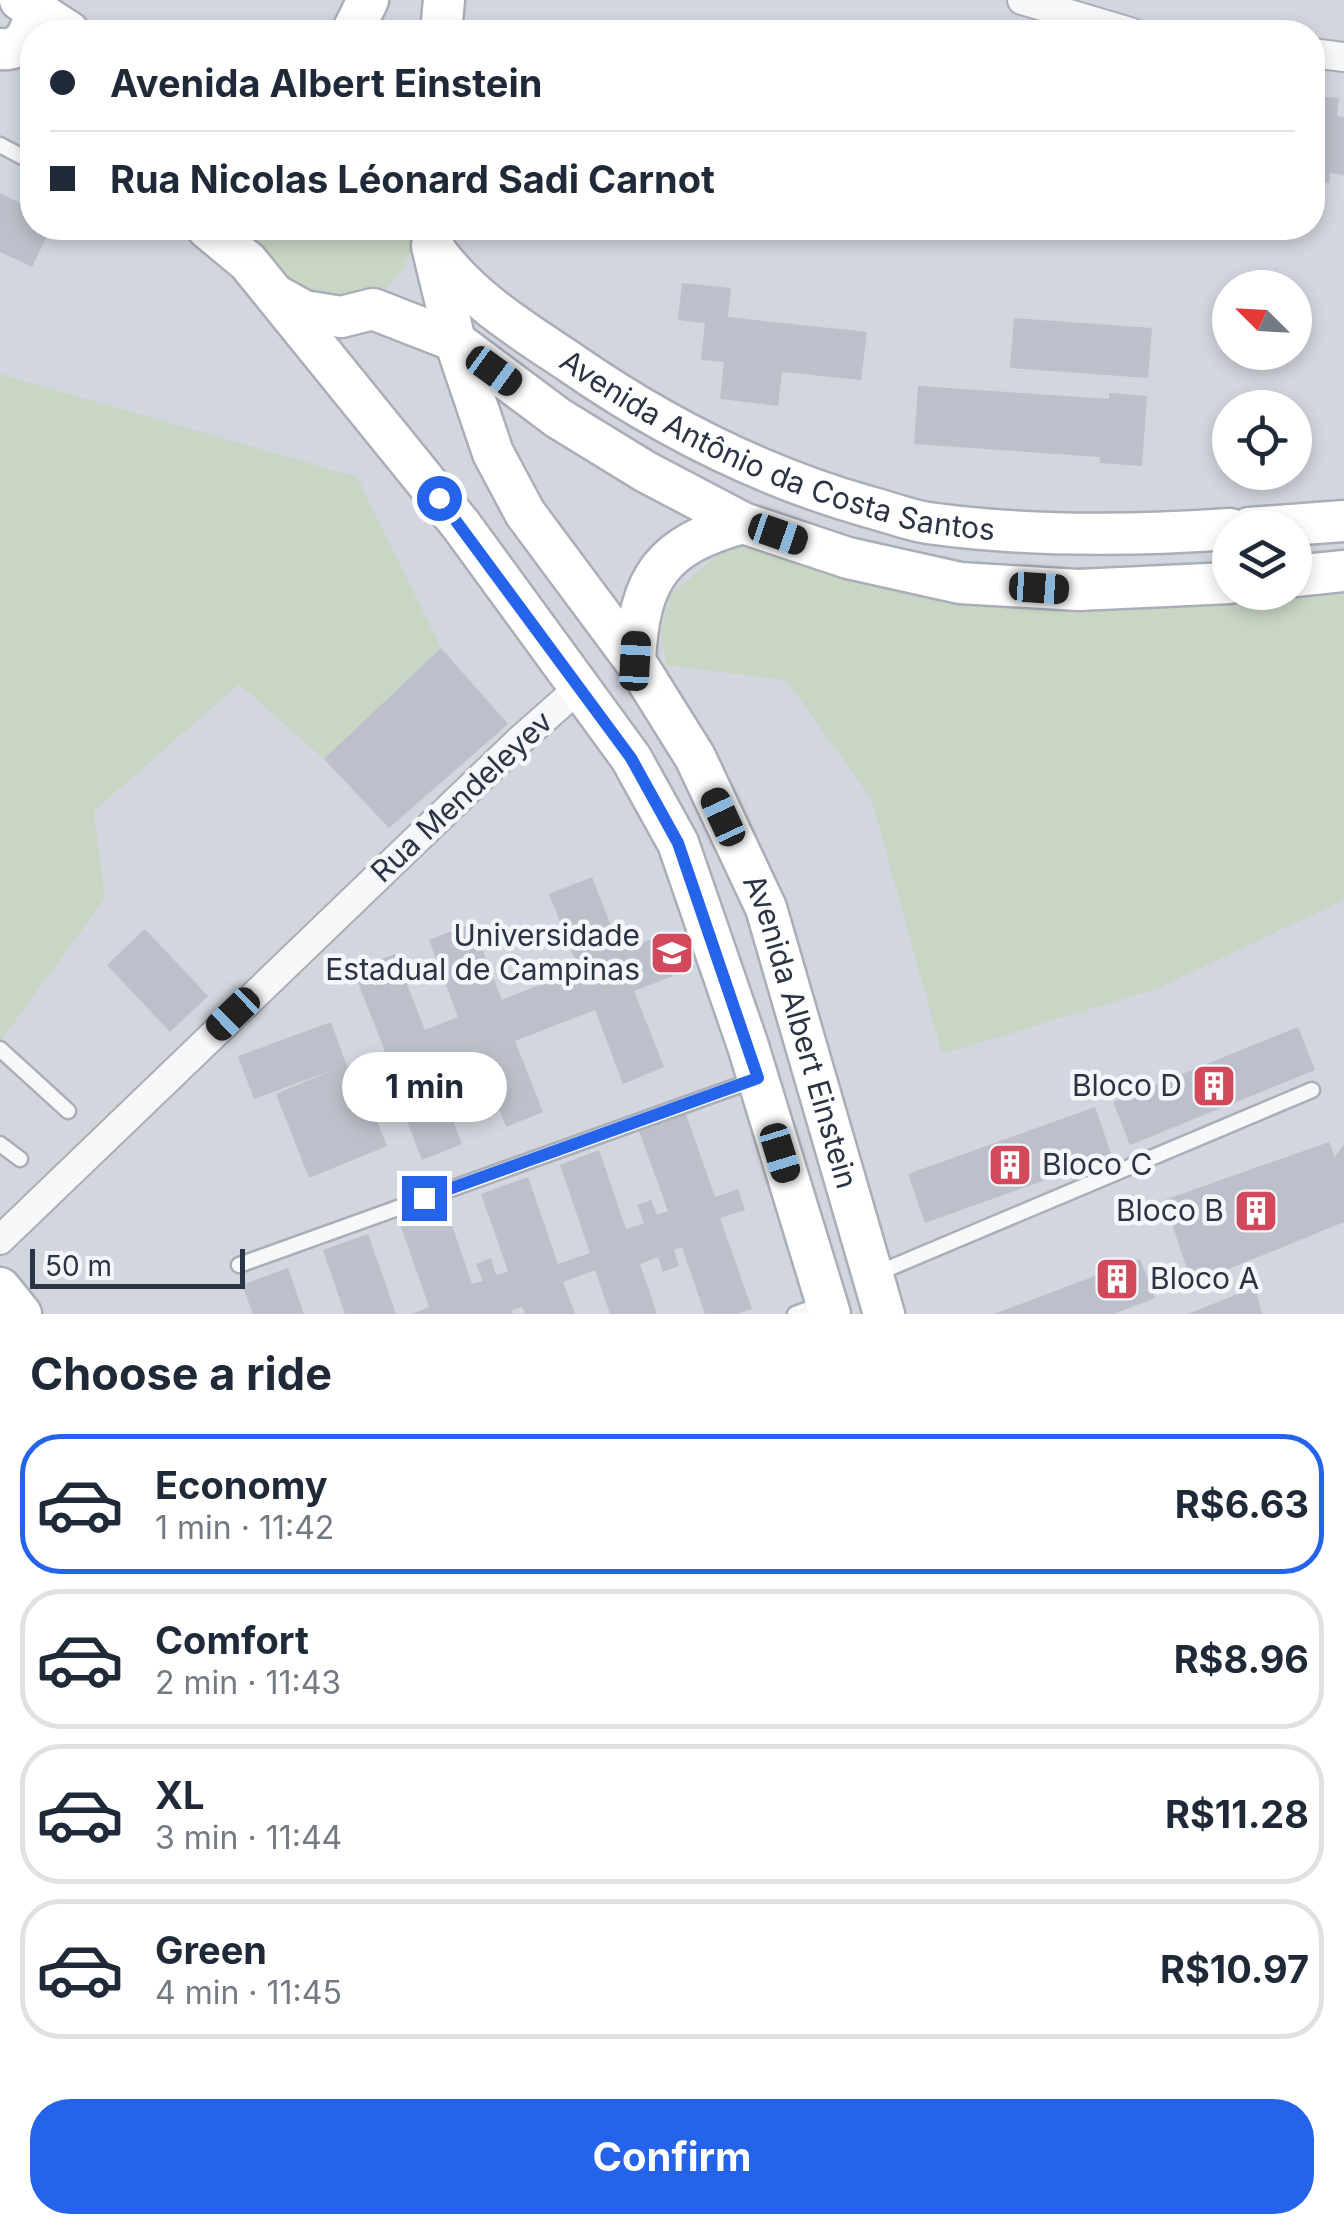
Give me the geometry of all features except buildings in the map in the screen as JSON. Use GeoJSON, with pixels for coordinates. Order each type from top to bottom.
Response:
{"type":"FeatureCollection","features":[{"type":"Feature","properties":{"kind":"street"},"geometry":{"type":"LineString","coordinates":[[1022,0],[1090,20]]}},
{"type":"Feature","properties":{"kind":"street"},"geometry":{"type":"LineString","coordinates":[[0,49],[20,65]]}},
{"type":"Feature","properties":{"kind":"street"},"geometry":{"type":"LineString","coordinates":[[372,309],[398,295],[418,273],[431,240]]}},
{"type":"Feature","properties":{"kind":"street","name":"Avenida Albert Einstein"},"geometry":{"type":"LineString","coordinates":[[434,240],[455,342],[493,453],[525,513],[644,676],[695,756],[766,908],[884,1314]]}},
{"type":"Feature","properties":{"kind":"street","name":"Avenida Antônio da Costa Santos"},"geometry":{"type":"LineString","coordinates":[[435,240],[459,282],[592,378],[708,445],[813,491],[924,522],[1037,534],[1212,529]]}},
{"type":"Feature","properties":{"kind":"street","name":"Avenida Albert Einstein"},"geometry":{"type":"LineString","coordinates":[[244,245],[274,294],[461,525],[580,687],[631,758],[678,843],[758,1078],[817,1310]]}},
{"type":"Feature","properties":{"kind":"street","name":"Avenida Antônio da Costa Santos"},"geometry":{"type":"LineString","coordinates":[[274,294],[304,311],[341,316],[372,309],[455,342],[558,418],[646,472],[743,522],[848,558],[960,583],[1078,590],[1212,584]]}},
{"type":"Feature","properties":{"kind":"street"},"geometry":{"type":"LineString","coordinates":[[1312,523],[1344,520]]}},
{"type":"Feature","properties":{"kind":"street"},"geometry":{"type":"LineString","coordinates":[[580,687],[600,676],[644,676],[637,623],[659,566],[712,531],[743,522]]}},
{"type":"Feature","properties":{"kind":"street"},"geometry":{"type":"LineString","coordinates":[[1312,574],[1344,571]]}},
{"type":"Feature","properties":{"kind":"street","name":"Rua Mendeleyev"},"geometry":{"type":"LineString","coordinates":[[0,1240],[520,740],[580,687]]}},
{"type":"Feature","properties":{"kind":"street"},"geometry":{"type":"LineString","coordinates":[[0,1288],[21,1314]]}},
{"type":"Feature","properties":{"kind":"lane"},"geometry":{"type":"LineString","coordinates":[[0,1048],[68,1110]]}},
{"type":"Feature","properties":{"kind":"lane"},"geometry":{"type":"LineString","coordinates":[[239,1265],[758,1078]]}},
{"type":"Feature","properties":{"kind":"lane"},"geometry":{"type":"LineString","coordinates":[[872,1275],[1312,1090]]}},
{"type":"Feature","properties":{"kind":"lane"},"geometry":{"type":"LineString","coordinates":[[0,1144],[20,1160]]}},
{"type":"Feature","properties":{"kind":"shaded area","name":"Universidade Estadual de Campinas"},"geometry":{"type":"Polygon","coordinates":[[[0,0],[1344,0],[1344,1314],[0,1314],[0,0]]]}},
{"type":"Feature","properties":{"kind":"green space"},"geometry":{"type":"Polygon","coordinates":[[[252,240],[415,240],[407,262],[392,282],[362,300],[305,301],[257,259],[252,240]]]}},
{"type":"Feature","properties":{"kind":"green space"},"geometry":{"type":"Polygon","coordinates":[[[0,374],[357,477],[441,648],[324,759],[239,684],[94,811],[105,898],[0,1042],[0,374]]]}},
{"type":"Feature","properties":{"kind":"green space"},"geometry":{"type":"Polygon","coordinates":[[[743,523],[848,558],[1212,590],[1212,610],[1312,610],[1312,585],[1344,571],[1344,900],[1156,989],[942,1054],[871,798],[786,680],[666,665],[661,633],[670,595],[718,555],[743,523]]]}},
{"type":"Feature","properties":{"kind":"place","name":"Universidade Estadual de Campinas"},"geometry":{"type":"Point","coordinates":[672,953]}},
{"type":"Feature","properties":{"kind":"place","name":"Bloco D"},"geometry":{"type":"Point","coordinates":[1214,1086]}},
{"type":"Feature","properties":{"kind":"place","name":"Bloco C"},"geometry":{"type":"Point","coordinates":[1010,1165]}},
{"type":"Feature","properties":{"kind":"place","name":"Bloco B"},"geometry":{"type":"Point","coordinates":[1256,1211]}},
{"type":"Feature","properties":{"kind":"place","name":"Bloco A"},"geometry":{"type":"Point","coordinates":[1117,1279]}},
{"type":"Feature","properties":{"kind":"route"},"geometry":{"type":"LineString","coordinates":[[424,1198],[758,1078],[678,843],[631,758],[439,498]]}}]}
